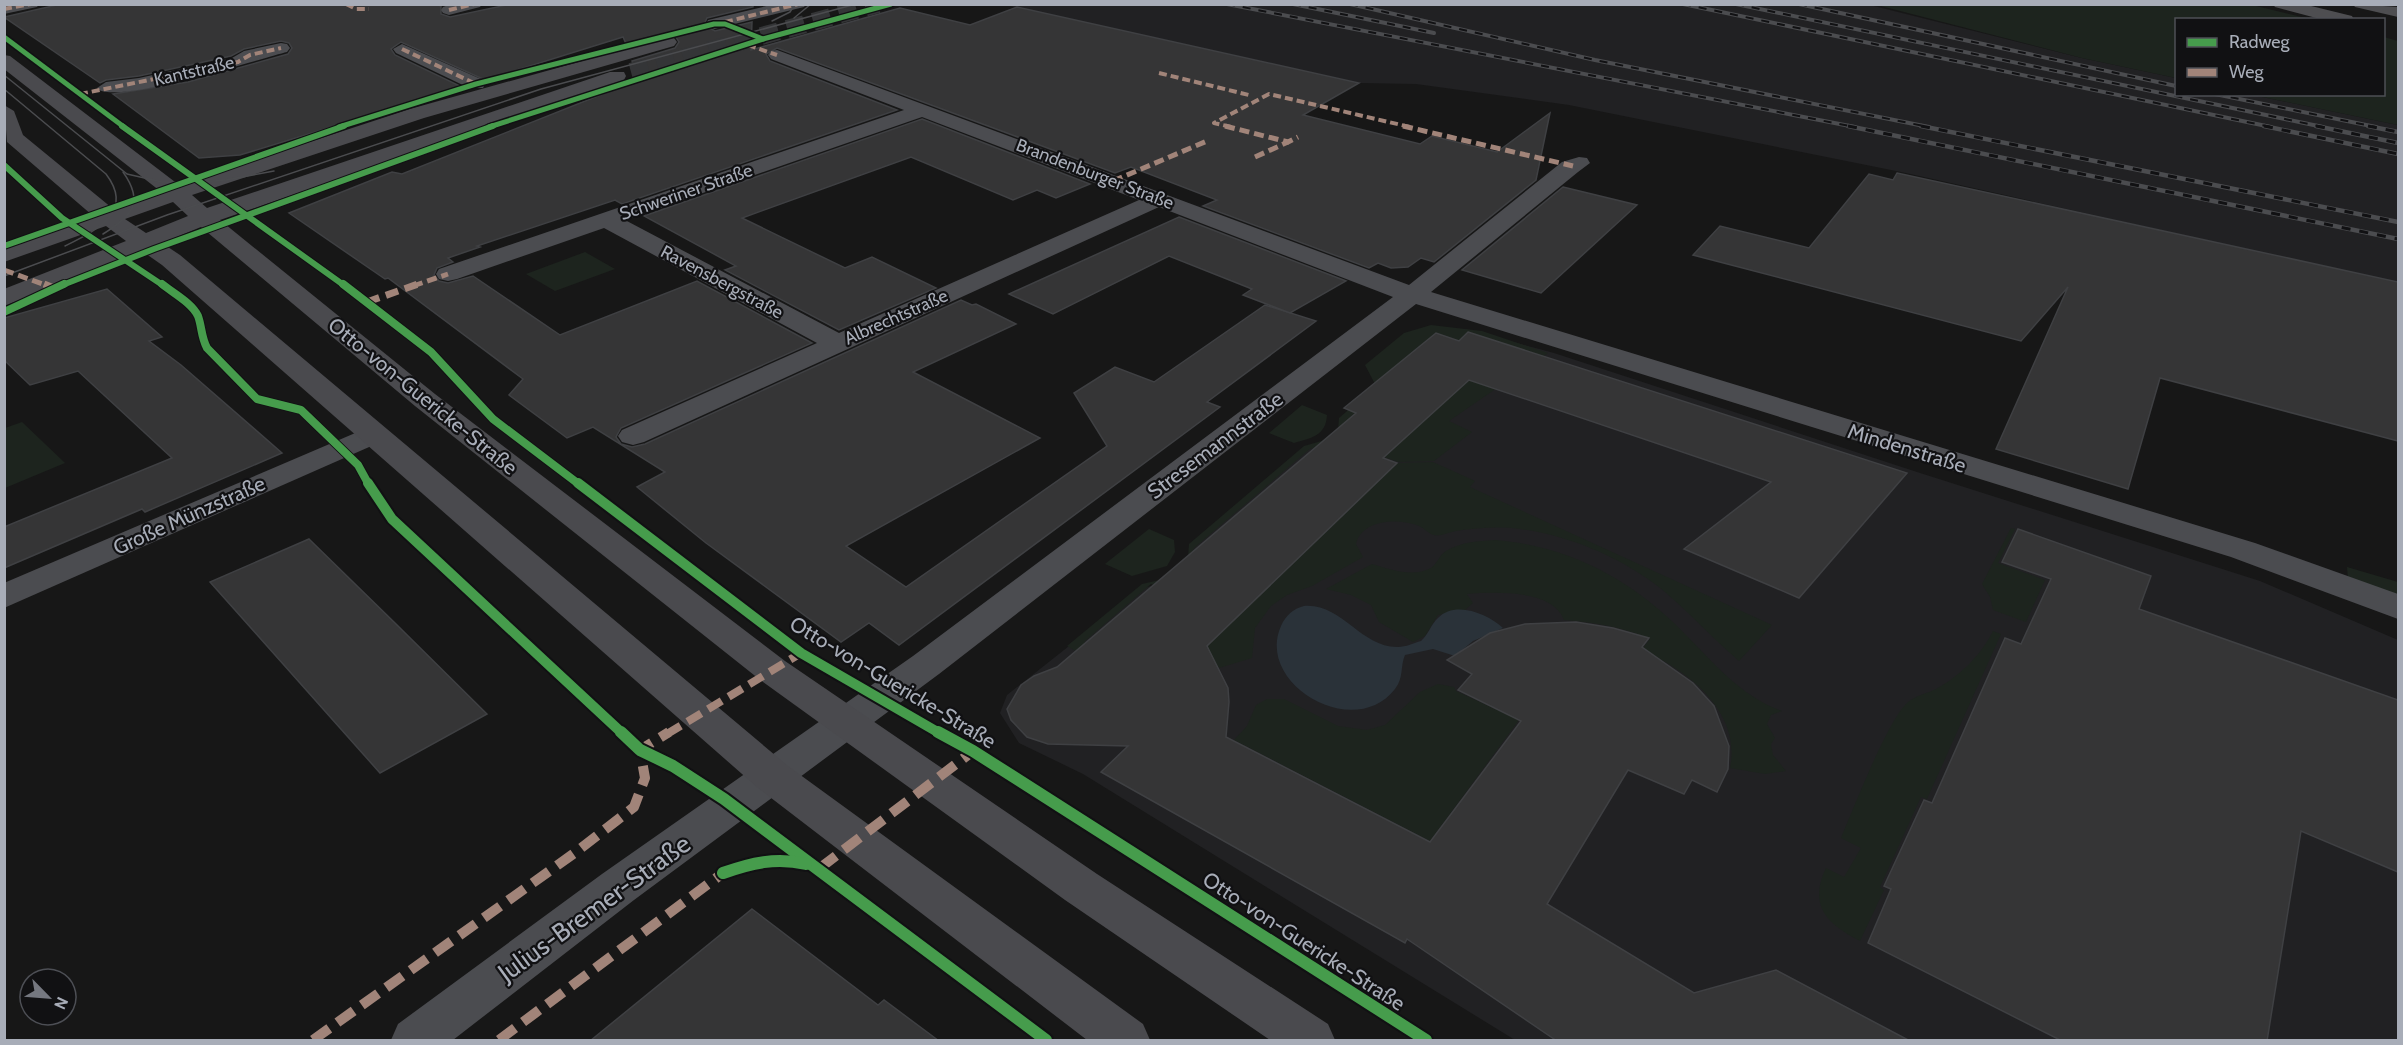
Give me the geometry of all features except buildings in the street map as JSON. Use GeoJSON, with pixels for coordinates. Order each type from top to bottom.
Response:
{"type":"FeatureCollection","features":[{"type":"Feature","properties":{"kind":"highway"},"geometry":{"type":"LineString","coordinates":[[2281,4],[2338,18]]}},
{"type":"Feature","properties":{"kind":"highway"},"geometry":{"type":"LineString","coordinates":[[2361,4],[2398,10]]}},
{"type":"Feature","properties":{"kind":"highway"},"geometry":{"type":"LineString","coordinates":[[2385,4],[2398,10]]}},
{"type":"Feature","properties":{"kind":"street"},"geometry":{"type":"LineString","coordinates":[[4,9],[31,4]]}},
{"type":"Feature","properties":{"kind":"street"},"geometry":{"type":"LineString","coordinates":[[449,10],[474,4]]}},
{"type":"Feature","properties":{"kind":"street"},"geometry":{"type":"LineString","coordinates":[[714,24],[770,8],[798,4]]}},
{"type":"Feature","properties":{"kind":"street"},"geometry":{"type":"LineString","coordinates":[[4,255],[108,216],[487,91],[669,42]]}},
{"type":"Feature","properties":{"kind":"street","name":"Kantstraße"},"geometry":{"type":"LineString","coordinates":[[106,88],[139,84],[227,64],[281,48]]}},
{"type":"Feature","properties":{"kind":"street"},"geometry":{"type":"LineString","coordinates":[[402,49],[476,84]]}},
{"type":"Feature","properties":{"kind":"street","name":"Brandenburger Straße"},"geometry":{"type":"LineString","coordinates":[[777,55],[1412,295]]}},
{"type":"Feature","properties":{"kind":"street","name":"Otto-von-Guericke-Straße"},"geometry":{"type":"LineString","coordinates":[[4,60],[176,193],[425,400],[772,670],[1081,887],[1310,1041]]}},
{"type":"Feature","properties":{"kind":"street"},"geometry":{"type":"LineString","coordinates":[[4,298],[204,218],[525,105],[630,72]]}},
{"type":"Feature","properties":{"kind":"street","name":"Schweriner Straße"},"geometry":{"type":"LineString","coordinates":[[448,274],[923,110]]}},
{"type":"Feature","properties":{"kind":"street"},"geometry":{"type":"LineString","coordinates":[[4,111],[14,138],[108,216],[171,260],[773,777],[1125,1041]]}},
{"type":"Feature","properties":{"kind":"street","name":"Stresemannstraße"},"geometry":{"type":"LineString","coordinates":[[848,723],[1412,295],[1568,169],[1579,164]]}},
{"type":"Feature","properties":{"kind":"street"},"geometry":{"type":"LineString","coordinates":[[144,242],[174,208],[176,193]]}},
{"type":"Feature","properties":{"kind":"street","name":"Albrechtstraße"},"geometry":{"type":"LineString","coordinates":[[633,436],[1159,199]]}},
{"type":"Feature","properties":{"kind":"street","name":"Ravensbergstraße"},"geometry":{"type":"LineString","coordinates":[[607,220],[838,343]]}},
{"type":"Feature","properties":{"kind":"street","name":"Mindenstraße"},"geometry":{"type":"LineString","coordinates":[[1412,295],[2253,554],[2398,607]]}},
{"type":"Feature","properties":{"kind":"street","name":"Große Münzstraße"},"geometry":{"type":"LineString","coordinates":[[4,597],[374,434]]}},
{"type":"Feature","properties":{"kind":"street"},"geometry":{"type":"LineString","coordinates":[[773,777],[848,723]]}},
{"type":"Feature","properties":{"kind":"street","name":"Julius-Bremer-Straße"},"geometry":{"type":"LineString","coordinates":[[416,1041],[618,887],[773,777]]}},
{"type":"Feature","properties":{"kind":"shaded area"},"geometry":{"type":"Polygon","coordinates":[[[2248,4],[2306,18],[2175,18],[2175,78],[2082,58],[1877,5],[2248,4]]]}},
{"type":"Feature","properties":{"kind":"shaded area"},"geometry":{"type":"Polygon","coordinates":[[[1006,5],[1870,5],[2082,58],[2175,78],[2175,96],[2258,96],[2398,125],[2398,283],[1906,173],[1569,105],[1416,84],[1360,83],[1006,5]]]}},
{"type":"Feature","properties":{"kind":"shaded area"},"geometry":{"type":"Polygon","coordinates":[[[2385,37],[2398,41],[2398,125],[2258,96],[2385,96],[2385,37]]]}},
{"type":"Feature","properties":{"kind":"shaded area"},"geometry":{"type":"Polygon","coordinates":[[[585,252],[615,269],[555,291],[526,274],[585,252]]]}},
{"type":"Feature","properties":{"kind":"shaded area"},"geometry":{"type":"Polygon","coordinates":[[[1431,325],[1482,331],[1548,353],[1449,421],[1472,432],[1434,461],[1398,462],[1352,445],[1337,458],[1311,448],[1193,549],[1220,562],[1179,597],[1151,584],[1084,642],[1096,649],[1086,657],[1067,646],[1142,584],[1164,579],[1188,557],[1189,544],[1304,446],[1325,440],[1338,430],[1339,418],[1376,386],[1365,365],[1404,333],[1431,325]]]}},
{"type":"Feature","properties":{"kind":"shaded area"},"geometry":{"type":"Polygon","coordinates":[[[1465,329],[1554,353],[2260,581],[2398,640],[2398,1040],[1515,1040],[1083,774],[1019,743],[1000,713],[1007,695],[1141,589],[1180,577],[1193,543],[1305,450],[1337,438],[1465,329]]]}},
{"type":"Feature","properties":{"kind":"shaded area"},"geometry":{"type":"Polygon","coordinates":[[[1302,405],[1327,415],[1321,432],[1294,443],[1269,433],[1302,405]]]}},
{"type":"Feature","properties":{"kind":"shaded area"},"geometry":{"type":"Polygon","coordinates":[[[22,422],[65,463],[5,488],[5,428],[22,422]]]}},
{"type":"Feature","properties":{"kind":"shaded area"},"geometry":{"type":"Polygon","coordinates":[[[1433,462],[1475,481],[1470,487],[1772,625],[1739,661],[1684,609],[1649,580],[1615,559],[1578,543],[1540,532],[1504,528],[1480,528],[1436,535],[1411,523],[1392,522],[1373,525],[1360,536],[1356,544],[1363,557],[1312,586],[1287,595],[1271,606],[1255,628],[1252,658],[1219,668],[1205,647],[1397,463],[1433,462]]]}},
{"type":"Feature","properties":{"kind":"shaded area"},"geometry":{"type":"Polygon","coordinates":[[[2011,528],[2015,529],[1998,563],[2045,580],[2026,622],[1993,610],[1990,597],[1982,584],[2011,528]]]}},
{"type":"Feature","properties":{"kind":"shaded area"},"geometry":{"type":"Polygon","coordinates":[[[1149,529],[1174,540],[1175,552],[1167,566],[1132,576],[1105,564],[1149,529]]]}},
{"type":"Feature","properties":{"kind":"shaded area"},"geometry":{"type":"Polygon","coordinates":[[[1495,540],[1522,544],[1574,558],[1621,582],[1643,597],[1663,613],[1740,688],[1767,705],[1782,711],[1771,715],[1767,724],[1775,738],[1771,744],[1773,755],[1786,771],[1765,774],[1730,768],[1732,748],[1728,729],[1719,711],[1693,681],[1659,658],[1641,650],[1650,639],[1608,626],[1564,620],[1558,610],[1536,598],[1507,593],[1478,593],[1467,594],[1473,603],[1465,610],[1438,615],[1425,636],[1413,642],[1379,622],[1371,605],[1351,595],[1326,589],[1372,564],[1401,572],[1424,571],[1431,568],[1444,553],[1452,548],[1470,542],[1495,540]]]}},
{"type":"Feature","properties":{"kind":"shaded area"},"geometry":{"type":"Polygon","coordinates":[[[2347,567],[2398,582],[2398,600],[2348,579],[2347,567]]]}},
{"type":"Feature","properties":{"kind":"shaded area"},"geometry":{"type":"Polygon","coordinates":[[[1304,606],[1330,611],[1373,641],[1398,647],[1421,641],[1438,618],[1453,610],[1480,614],[1503,628],[1473,641],[1455,656],[1433,649],[1405,655],[1398,685],[1377,704],[1356,710],[1334,708],[1313,699],[1295,685],[1282,668],[1277,648],[1281,626],[1290,613],[1304,606]]]}},
{"type":"Feature","properties":{"kind":"shaded area"},"geometry":{"type":"Polygon","coordinates":[[[1993,631],[2001,634],[1927,799],[1921,797],[1880,887],[1884,890],[1860,941],[1838,928],[1824,912],[1819,893],[1826,868],[1844,877],[1861,848],[1841,838],[1871,766],[1900,712],[1908,702],[1945,684],[1961,671],[1976,656],[1993,631]]]}},
{"type":"Feature","properties":{"kind":"shaded area"},"geometry":{"type":"Polygon","coordinates":[[[1438,684],[1454,687],[1456,691],[1519,720],[1430,841],[1234,740],[1247,726],[1256,705],[1267,699],[1284,699],[1338,726],[1367,730],[1385,725],[1420,692],[1438,684]]]}},
{"type":"Feature","properties":{"kind":"tunnel"},"geometry":{"type":"LineString","coordinates":[[631,72],[878,4]]}},
{"type":"Feature","properties":{"kind":"tram line"},"geometry":{"type":"LineString","coordinates":[[772,21],[790,12],[795,4]]}},
{"type":"Feature","properties":{"kind":"tram line"},"geometry":{"type":"LineString","coordinates":[[794,18],[811,4]]}},
{"type":"Feature","properties":{"kind":"tram line"},"geometry":{"type":"LineString","coordinates":[[4,276],[167,215],[541,89],[856,4]]}},
{"type":"Feature","properties":{"kind":"tram line"},"geometry":{"type":"LineString","coordinates":[[4,75],[127,174],[162,182],[187,183],[226,180],[274,171]]}},
{"type":"Feature","properties":{"kind":"tram line"},"geometry":{"type":"LineString","coordinates":[[4,89],[106,174],[114,187],[116,199],[114,209],[108,218],[100,226],[65,246]]}},
{"type":"Feature","properties":{"kind":"tram line"},"geometry":{"type":"LineString","coordinates":[[103,234],[128,215],[132,208],[133,192],[123,172]]}},
{"type":"Feature","properties":{"kind":"railway"},"geometry":{"type":"LineString","coordinates":[[1227,4],[1855,127]]}},
{"type":"Feature","properties":{"kind":"railway"},"geometry":{"type":"LineString","coordinates":[[1293,4],[1434,33]]}},
{"type":"Feature","properties":{"kind":"railway"},"geometry":{"type":"LineString","coordinates":[[1350,4],[1595,60],[1929,127]]}},
{"type":"Feature","properties":{"kind":"railway"},"geometry":{"type":"LineString","coordinates":[[1683,4],[2271,127]]}},
{"type":"Feature","properties":{"kind":"railway"},"geometry":{"type":"LineString","coordinates":[[1736,4],[2175,96]]}},
{"type":"Feature","properties":{"kind":"railway"},"geometry":{"type":"LineString","coordinates":[[1799,4],[2175,86]]}},
{"type":"Feature","properties":{"kind":"railway"},"geometry":{"type":"LineString","coordinates":[[2175,96],[2323,127]]}},
{"type":"Feature","properties":{"kind":"railway"},"geometry":{"type":"LineString","coordinates":[[2225,96],[2376,127]]}},
{"type":"Feature","properties":{"kind":"railway"},"geometry":{"type":"LineString","coordinates":[[1848,126],[2398,239]]}},
{"type":"Feature","properties":{"kind":"railway"},"geometry":{"type":"LineString","coordinates":[[1921,126],[2398,222]]}},
{"type":"Feature","properties":{"kind":"railway"},"geometry":{"type":"LineString","coordinates":[[2264,126],[2398,154]]}},
{"type":"Feature","properties":{"kind":"railway"},"geometry":{"type":"LineString","coordinates":[[2316,126],[2398,143]]}},
{"type":"Feature","properties":{"kind":"railway"},"geometry":{"type":"LineString","coordinates":[[2368,126],[2398,132]]}},
{"type":"Feature","properties":{"kind":"marked path"},"geometry":{"type":"LineString","coordinates":[[4,9],[31,4]]}},
{"type":"Feature","properties":{"kind":"marked path"},"geometry":{"type":"LineString","coordinates":[[346,4],[356,9],[369,9]]}},
{"type":"Feature","properties":{"kind":"marked path"},"geometry":{"type":"LineString","coordinates":[[449,10],[474,4]]}},
{"type":"Feature","properties":{"kind":"marked path"},"geometry":{"type":"LineString","coordinates":[[725,22],[798,4]]}},
{"type":"Feature","properties":{"kind":"marked path"},"geometry":{"type":"LineString","coordinates":[[748,45],[777,55]]}},
{"type":"Feature","properties":{"kind":"marked path"},"geometry":{"type":"LineString","coordinates":[[80,94],[238,62],[250,55],[281,48]]}},
{"type":"Feature","properties":{"kind":"marked path"},"geometry":{"type":"LineString","coordinates":[[402,49],[476,84]]}},
{"type":"Feature","properties":{"kind":"marked path"},"geometry":{"type":"LineString","coordinates":[[1159,73],[1249,95]]}},
{"type":"Feature","properties":{"kind":"marked path"},"geometry":{"type":"LineString","coordinates":[[1298,137],[1288,142],[1214,123],[1269,94],[1573,166]]}},
{"type":"Feature","properties":{"kind":"marked path"},"geometry":{"type":"LineString","coordinates":[[1113,181],[1207,141]]}},
{"type":"Feature","properties":{"kind":"marked path"},"geometry":{"type":"LineString","coordinates":[[1255,157],[1288,142]]}},
{"type":"Feature","properties":{"kind":"marked path"},"geometry":{"type":"LineString","coordinates":[[4,270],[54,288]]}},
{"type":"Feature","properties":{"kind":"marked path"},"geometry":{"type":"LineString","coordinates":[[367,302],[448,274]]}},
{"type":"Feature","properties":{"kind":"marked path"},"geometry":{"type":"LineString","coordinates":[[313,1040],[576,852],[634,807],[645,778],[640,750],[801,653]]}},
{"type":"Feature","properties":{"kind":"marked path"},"geometry":{"type":"LineString","coordinates":[[820,868],[973,751]]}},
{"type":"Feature","properties":{"kind":"marked path"},"geometry":{"type":"LineString","coordinates":[[499,1040],[723,873]]}},
{"type":"Feature","properties":{"kind":"cycle path"},"geometry":{"type":"LineString","coordinates":[[4,312],[30,298],[154,249],[539,109],[763,39],[891,4]]}},
{"type":"Feature","properties":{"kind":"cycle path"},"geometry":{"type":"LineString","coordinates":[[4,246],[287,144],[476,84],[714,24],[725,24],[763,39]]}},
{"type":"Feature","properties":{"kind":"cycle path"},"geometry":{"type":"LineString","coordinates":[[4,37],[177,167],[236,205],[367,302],[431,352],[493,419],[801,653],[879,700],[973,751],[1426,1040]]}},
{"type":"Feature","properties":{"kind":"cycle path"},"geometry":{"type":"LineString","coordinates":[[4,165],[62,218],[145,271],[192,308],[198,317],[201,338],[207,348],[257,399],[301,410],[358,465],[381,506],[392,519],[640,750],[673,766],[724,799],[1046,1040]]}},
{"type":"Feature","properties":{"kind":"cycle path"},"geometry":{"type":"LineString","coordinates":[[723,873],[764,861],[784,860],[806,864]]}}]}
